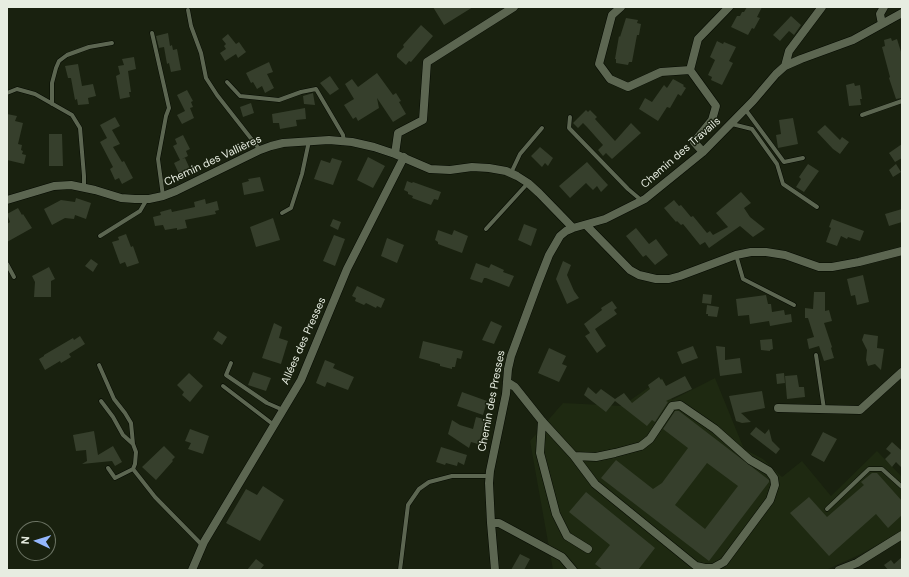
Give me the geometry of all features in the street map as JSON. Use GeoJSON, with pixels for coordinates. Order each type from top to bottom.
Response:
{"type":"FeatureCollection","features":[{"type":"Feature","properties":{"kind":"street"},"geometry":{"type":"LineString","coordinates":[[394,154],[398,133],[422,120],[426,62],[514,7]]}},
{"type":"Feature","properties":{"kind":"street"},"geometry":{"type":"LineString","coordinates":[[621,7],[612,15],[599,64],[610,79],[628,87],[661,72],[690,70]]}},
{"type":"Feature","properties":{"kind":"street"},"geometry":{"type":"LineString","coordinates":[[690,70],[698,39],[729,7]]}},
{"type":"Feature","properties":{"kind":"street","name":"Chemin des Travails"},"geometry":{"type":"LineString","coordinates":[[785,66],[789,51],[822,7]]}},
{"type":"Feature","properties":{"kind":"street"},"geometry":{"type":"LineString","coordinates":[[882,24],[880,14],[884,7]]}},
{"type":"Feature","properties":{"kind":"street","name":"Chemin des Travails"},"geometry":{"type":"LineString","coordinates":[[573,228],[605,219],[641,201],[702,152],[732,124],[776,74],[785,66],[853,40],[902,14]]}},
{"type":"Feature","properties":{"kind":"street"},"geometry":{"type":"LineString","coordinates":[[690,70],[716,106],[712,120],[694,142],[702,152]]}},
{"type":"Feature","properties":{"kind":"street","name":"Chemin des Vallières"},"geometry":{"type":"LineString","coordinates":[[7,200],[54,186],[71,185],[84,187],[121,198],[148,199],[163,196],[176,191],[260,150],[283,143],[329,140],[374,147],[430,169],[450,170],[472,167],[489,168],[511,174],[528,183],[555,208],[573,228]]}},
{"type":"Feature","properties":{"kind":"street","name":"Allées des Presses"},"geometry":{"type":"LineString","coordinates":[[192,570],[202,545],[301,380],[347,269],[404,158]]}},
{"type":"Feature","properties":{"kind":"street"},"geometry":{"type":"LineString","coordinates":[[586,225],[630,270],[648,277],[669,279],[736,255],[751,252],[766,252],[785,256],[819,267],[832,267],[902,251]]}},
{"type":"Feature","properties":{"kind":"street","name":"Chemin des Presses"},"geometry":{"type":"LineString","coordinates":[[495,570],[489,493],[490,476],[506,394],[511,356],[549,255],[560,236],[573,228]]}},
{"type":"Feature","properties":{"kind":"street"},"geometry":{"type":"LineString","coordinates":[[778,408],[860,410],[902,372]]}},
{"type":"Feature","properties":{"kind":"street"},"geometry":{"type":"LineString","coordinates":[[507,382],[515,387],[542,421],[574,456],[595,484],[696,566],[713,568],[724,562],[770,500],[775,485],[774,478],[768,471],[750,460],[715,429],[680,405],[672,406],[650,440],[641,446],[596,457],[574,456]]}},
{"type":"Feature","properties":{"kind":"street"},"geometry":{"type":"LineString","coordinates":[[542,421],[540,453],[556,514],[566,536],[588,549]]}},
{"type":"Feature","properties":{"kind":"street"},"geometry":{"type":"LineString","coordinates":[[491,523],[499,523],[562,556],[573,570]]}},
{"type":"Feature","properties":{"kind":"street"},"geometry":{"type":"LineString","coordinates":[[839,570],[857,563],[902,535]]}},
{"type":"Feature","properties":{"kind":"lane"},"geometry":{"type":"LineString","coordinates":[[188,10],[191,26],[201,53],[206,78],[217,95],[260,150]]}},
{"type":"Feature","properties":{"kind":"lane"},"geometry":{"type":"LineString","coordinates":[[152,33],[169,108],[166,116],[158,159],[163,196]]}},
{"type":"Feature","properties":{"kind":"lane"},"geometry":{"type":"LineString","coordinates":[[52,104],[52,83],[59,61],[67,55],[89,47],[112,43]]}},
{"type":"Feature","properties":{"kind":"lane"},"geometry":{"type":"LineString","coordinates":[[227,82],[240,96],[279,100],[301,92],[316,89],[343,135],[344,142]]}},
{"type":"Feature","properties":{"kind":"lane"},"geometry":{"type":"LineString","coordinates":[[7,93],[17,89],[35,94],[72,115],[80,128],[84,187]]}},
{"type":"Feature","properties":{"kind":"lane"},"geometry":{"type":"LineString","coordinates":[[862,115],[902,101]]}},
{"type":"Feature","properties":{"kind":"lane"},"geometry":{"type":"LineString","coordinates":[[745,109],[784,162],[803,158]]}},
{"type":"Feature","properties":{"kind":"lane"},"geometry":{"type":"LineString","coordinates":[[570,117],[569,128],[641,201]]}},
{"type":"Feature","properties":{"kind":"lane"},"geometry":{"type":"LineString","coordinates":[[732,124],[752,129],[777,164],[783,184],[817,207]]}},
{"type":"Feature","properties":{"kind":"lane"},"geometry":{"type":"LineString","coordinates":[[511,174],[520,154],[542,128]]}},
{"type":"Feature","properties":{"kind":"lane"},"geometry":{"type":"LineString","coordinates":[[282,213],[291,208],[302,174],[309,141]]}},
{"type":"Feature","properties":{"kind":"lane"},"geometry":{"type":"LineString","coordinates":[[486,229],[528,183]]}},
{"type":"Feature","properties":{"kind":"lane"},"geometry":{"type":"LineString","coordinates":[[100,236],[140,211],[148,199]]}},
{"type":"Feature","properties":{"kind":"lane"},"geometry":{"type":"LineString","coordinates":[[736,255],[743,278],[794,305]]}},
{"type":"Feature","properties":{"kind":"lane"},"geometry":{"type":"LineString","coordinates":[[7,264],[14,277]]}},
{"type":"Feature","properties":{"kind":"lane"},"geometry":{"type":"LineString","coordinates":[[816,355],[824,410]]}},
{"type":"Feature","properties":{"kind":"lane"},"geometry":{"type":"LineString","coordinates":[[231,363],[226,375],[267,403],[283,410]]}},
{"type":"Feature","properties":{"kind":"lane"},"geometry":{"type":"LineString","coordinates":[[99,365],[114,399],[126,413],[131,423],[133,444],[136,452],[133,469],[115,478],[108,468]]}},
{"type":"Feature","properties":{"kind":"lane"},"geometry":{"type":"LineString","coordinates":[[224,386],[274,424]]}},
{"type":"Feature","properties":{"kind":"lane"},"geometry":{"type":"LineString","coordinates":[[101,402],[113,417],[123,435],[133,444]]}},
{"type":"Feature","properties":{"kind":"lane"},"geometry":{"type":"LineString","coordinates":[[133,469],[155,497],[202,545]]}},
{"type":"Feature","properties":{"kind":"lane"},"geometry":{"type":"LineString","coordinates":[[827,509],[869,469],[882,469],[902,487]]}},
{"type":"Feature","properties":{"kind":"lane"},"geometry":{"type":"LineString","coordinates":[[400,570],[408,505],[419,490],[429,482],[452,476],[490,476]]}},
{"type":"Feature","properties":{"kind":"shaded area"},"geometry":{"type":"Polygon","coordinates":[[[662,378],[672,400],[715,378],[744,449],[763,459],[782,477],[802,461],[831,496],[877,451],[902,477],[902,531],[861,554],[826,570],[553,570],[530,441],[563,403],[622,406],[662,378]]]}},
{"type":"Feature","properties":{"kind":"building"},"geometry":{"type":"Polygon","coordinates":[[[433,7],[473,7],[444,25],[433,7]]]}},
{"type":"Feature","properties":{"kind":"building"},"geometry":{"type":"Polygon","coordinates":[[[747,7],[762,7],[757,17],[760,18],[754,29],[752,28],[748,35],[731,27],[737,16],[740,16],[747,7]]]}},
{"type":"Feature","properties":{"kind":"building"},"geometry":{"type":"Polygon","coordinates":[[[791,16],[801,25],[794,35],[789,31],[780,41],[773,35],[791,16]]]}},
{"type":"Feature","properties":{"kind":"building"},"geometry":{"type":"Polygon","coordinates":[[[626,18],[638,20],[637,23],[641,24],[639,35],[637,35],[632,62],[629,62],[628,65],[616,63],[615,59],[619,36],[620,37],[626,18]]]}},
{"type":"Feature","properties":{"kind":"building"},"geometry":{"type":"Polygon","coordinates":[[[421,25],[433,36],[411,62],[409,61],[406,65],[397,57],[397,54],[421,25]]]}},
{"type":"Feature","properties":{"kind":"building"},"geometry":{"type":"Polygon","coordinates":[[[168,33],[170,46],[172,45],[173,50],[177,49],[181,70],[171,72],[169,63],[167,64],[164,47],[159,48],[156,36],[168,33]]]}},
{"type":"Feature","properties":{"kind":"building"},"geometry":{"type":"Polygon","coordinates":[[[228,34],[236,44],[239,42],[246,52],[238,58],[236,54],[225,61],[220,53],[226,49],[224,46],[226,44],[222,39],[228,34]]]}},
{"type":"Feature","properties":{"kind":"building"},"geometry":{"type":"Polygon","coordinates":[[[891,38],[892,41],[897,39],[902,55],[902,98],[896,99],[889,78],[882,47],[885,46],[884,40],[891,38]]]}},
{"type":"Feature","properties":{"kind":"building"},"geometry":{"type":"Polygon","coordinates":[[[717,41],[736,47],[729,61],[733,63],[722,85],[711,80],[712,77],[708,75],[715,60],[710,57],[717,41]]]}},
{"type":"Feature","properties":{"kind":"building"},"geometry":{"type":"Polygon","coordinates":[[[134,57],[136,69],[128,71],[131,92],[129,92],[130,97],[120,99],[116,76],[120,74],[118,66],[124,65],[122,59],[134,57]]]}},
{"type":"Feature","properties":{"kind":"building"},"geometry":{"type":"Polygon","coordinates":[[[269,62],[273,72],[267,74],[274,88],[265,93],[262,86],[257,89],[253,82],[251,83],[246,73],[269,62]]]}},
{"type":"Feature","properties":{"kind":"building"},"geometry":{"type":"Polygon","coordinates":[[[78,64],[82,86],[93,84],[96,96],[88,98],[89,104],[78,105],[77,99],[75,100],[71,78],[68,78],[65,66],[78,64]]]}},
{"type":"Feature","properties":{"kind":"building"},"geometry":{"type":"Polygon","coordinates":[[[377,73],[393,95],[396,93],[406,114],[393,122],[377,98],[379,108],[358,121],[356,117],[353,119],[344,105],[354,99],[345,84],[352,79],[358,87],[377,73]]]}},
{"type":"Feature","properties":{"kind":"building"},"geometry":{"type":"Polygon","coordinates":[[[330,76],[339,89],[330,95],[320,83],[330,76]]]}},
{"type":"Feature","properties":{"kind":"building"},"geometry":{"type":"Polygon","coordinates":[[[673,79],[684,85],[683,86],[686,88],[681,96],[678,94],[670,108],[667,107],[658,121],[639,109],[645,98],[652,102],[664,85],[667,88],[673,79]]]}},
{"type":"Feature","properties":{"kind":"building"},"geometry":{"type":"Polygon","coordinates":[[[854,83],[855,86],[860,85],[862,99],[860,99],[861,105],[849,106],[846,85],[854,83]]]}},
{"type":"Feature","properties":{"kind":"building"},"geometry":{"type":"Polygon","coordinates":[[[187,90],[193,101],[191,102],[193,107],[190,108],[194,118],[182,124],[177,115],[185,111],[177,95],[187,90]]]}},
{"type":"Feature","properties":{"kind":"building"},"geometry":{"type":"Polygon","coordinates":[[[313,93],[315,105],[304,104],[303,96],[313,93]]]}},
{"type":"Feature","properties":{"kind":"building"},"geometry":{"type":"Polygon","coordinates":[[[251,103],[254,113],[243,117],[240,107],[251,103]]]}},
{"type":"Feature","properties":{"kind":"building"},"geometry":{"type":"Polygon","coordinates":[[[305,108],[306,119],[296,120],[297,126],[280,129],[279,123],[273,123],[272,114],[305,108]]]}},
{"type":"Feature","properties":{"kind":"building"},"geometry":{"type":"Polygon","coordinates":[[[586,110],[588,112],[590,110],[597,117],[595,119],[615,141],[631,123],[641,133],[612,159],[606,153],[603,156],[598,150],[603,145],[587,127],[583,123],[578,128],[573,123],[586,110]]]}},
{"type":"Feature","properties":{"kind":"building"},"geometry":{"type":"Polygon","coordinates":[[[7,114],[17,116],[15,121],[23,123],[18,144],[22,145],[22,154],[26,155],[24,164],[7,160],[7,114]]]}},
{"type":"Feature","properties":{"kind":"building"},"geometry":{"type":"Polygon","coordinates":[[[115,117],[120,126],[112,130],[120,144],[113,147],[122,162],[124,161],[133,178],[122,184],[119,178],[115,180],[110,169],[113,167],[100,142],[107,138],[100,125],[115,117]]]}},
{"type":"Feature","properties":{"kind":"building"},"geometry":{"type":"Polygon","coordinates":[[[793,118],[798,144],[778,148],[776,135],[781,134],[779,120],[793,118]]]}},
{"type":"Feature","properties":{"kind":"building"},"geometry":{"type":"Polygon","coordinates":[[[825,125],[840,140],[842,137],[849,142],[840,154],[833,149],[817,132],[825,125]]]}},
{"type":"Feature","properties":{"kind":"building"},"geometry":{"type":"Polygon","coordinates":[[[49,134],[62,134],[63,166],[49,166],[49,134]]]}},
{"type":"Feature","properties":{"kind":"building"},"geometry":{"type":"Polygon","coordinates":[[[183,135],[190,149],[186,151],[188,156],[182,159],[185,158],[190,169],[179,174],[174,163],[180,160],[173,146],[177,144],[175,139],[183,135]]]}},
{"type":"Feature","properties":{"kind":"building"},"geometry":{"type":"Polygon","coordinates":[[[902,144],[902,158],[895,162],[889,153],[902,144]]]}},
{"type":"Feature","properties":{"kind":"building"},"geometry":{"type":"Polygon","coordinates":[[[540,147],[553,158],[548,166],[545,163],[542,167],[531,156],[540,147]]]}},
{"type":"Feature","properties":{"kind":"building"},"geometry":{"type":"Polygon","coordinates":[[[368,157],[385,166],[373,188],[357,180],[368,157]]]}},
{"type":"Feature","properties":{"kind":"building"},"geometry":{"type":"Polygon","coordinates":[[[332,158],[342,161],[333,185],[314,179],[321,160],[330,163],[332,158]]]}},
{"type":"Feature","properties":{"kind":"building"},"geometry":{"type":"Polygon","coordinates":[[[587,162],[608,185],[601,192],[597,186],[593,190],[586,183],[570,198],[559,186],[587,162]]]}},
{"type":"Feature","properties":{"kind":"building"},"geometry":{"type":"Polygon","coordinates":[[[808,164],[819,171],[804,192],[796,187],[801,179],[799,177],[808,164]]]}},
{"type":"Feature","properties":{"kind":"building"},"geometry":{"type":"Polygon","coordinates":[[[896,164],[901,172],[893,177],[889,170],[896,164]]]}},
{"type":"Feature","properties":{"kind":"building"},"geometry":{"type":"Polygon","coordinates":[[[260,177],[264,191],[244,195],[242,183],[249,181],[248,179],[260,177]]]}},
{"type":"Feature","properties":{"kind":"building"},"geometry":{"type":"Polygon","coordinates":[[[407,181],[441,192],[438,200],[434,199],[431,205],[412,198],[413,196],[404,190],[407,181]]]}},
{"type":"Feature","properties":{"kind":"building"},"geometry":{"type":"Polygon","coordinates":[[[741,192],[751,203],[744,208],[750,217],[765,229],[753,237],[740,226],[709,248],[705,242],[700,245],[683,224],[681,225],[677,221],[676,222],[664,208],[674,200],[679,206],[681,205],[691,217],[693,216],[707,233],[710,231],[713,235],[728,227],[716,213],[741,192]]]}},
{"type":"Feature","properties":{"kind":"building"},"geometry":{"type":"Polygon","coordinates":[[[76,198],[91,203],[86,219],[75,215],[74,219],[65,218],[52,225],[44,209],[61,200],[75,202],[76,198]]]}},
{"type":"Feature","properties":{"kind":"building"},"geometry":{"type":"Polygon","coordinates":[[[205,199],[206,204],[217,201],[219,210],[215,211],[216,214],[185,220],[187,228],[177,230],[177,228],[165,230],[163,225],[155,226],[153,217],[161,215],[160,212],[171,209],[172,212],[195,207],[194,202],[205,199]]]}},
{"type":"Feature","properties":{"kind":"building"},"geometry":{"type":"Polygon","coordinates":[[[18,208],[32,228],[7,242],[7,224],[10,222],[7,214],[18,208]]]}},
{"type":"Feature","properties":{"kind":"building"},"geometry":{"type":"Polygon","coordinates":[[[902,209],[902,222],[889,226],[885,214],[902,209]]]}},
{"type":"Feature","properties":{"kind":"building"},"geometry":{"type":"Polygon","coordinates":[[[273,218],[280,240],[256,247],[250,227],[273,218]]]}},
{"type":"Feature","properties":{"kind":"building"},"geometry":{"type":"Polygon","coordinates":[[[333,219],[341,222],[338,230],[330,226],[333,219]]]}},
{"type":"Feature","properties":{"kind":"building"},"geometry":{"type":"Polygon","coordinates":[[[832,219],[864,231],[860,241],[848,237],[847,239],[841,236],[837,246],[826,242],[831,228],[829,227],[832,219]]]}},
{"type":"Feature","properties":{"kind":"building"},"geometry":{"type":"Polygon","coordinates":[[[524,224],[537,229],[531,246],[518,240],[524,224]]]}},
{"type":"Feature","properties":{"kind":"building"},"geometry":{"type":"Polygon","coordinates":[[[636,228],[649,244],[656,239],[668,255],[655,265],[646,255],[643,257],[626,236],[636,228]]]}},
{"type":"Feature","properties":{"kind":"building"},"geometry":{"type":"Polygon","coordinates":[[[438,230],[452,235],[454,230],[468,236],[462,253],[438,244],[435,240],[438,230]]]}},
{"type":"Feature","properties":{"kind":"building"},"geometry":{"type":"Polygon","coordinates":[[[126,234],[131,247],[133,246],[139,263],[127,267],[125,262],[120,264],[112,242],[119,240],[118,237],[126,234]]]}},
{"type":"Feature","properties":{"kind":"building"},"geometry":{"type":"Polygon","coordinates":[[[334,235],[345,239],[335,266],[323,261],[334,235]]]}},
{"type":"Feature","properties":{"kind":"building"},"geometry":{"type":"Polygon","coordinates":[[[387,238],[404,245],[397,263],[381,256],[387,238]]]}},
{"type":"Feature","properties":{"kind":"building"},"geometry":{"type":"Polygon","coordinates":[[[91,259],[98,264],[93,272],[85,266],[91,259]]]}},
{"type":"Feature","properties":{"kind":"building"},"geometry":{"type":"Polygon","coordinates":[[[563,261],[571,265],[567,275],[579,298],[567,304],[556,279],[563,261]]]}},
{"type":"Feature","properties":{"kind":"building"},"geometry":{"type":"Polygon","coordinates":[[[476,263],[489,268],[491,264],[504,270],[503,272],[514,276],[509,287],[486,278],[484,278],[482,283],[470,279],[476,263]]]}},
{"type":"Feature","properties":{"kind":"building"},"geometry":{"type":"Polygon","coordinates":[[[49,267],[55,279],[51,281],[51,297],[34,297],[35,282],[32,276],[49,267]]]}},
{"type":"Feature","properties":{"kind":"building"},"geometry":{"type":"Polygon","coordinates":[[[863,275],[869,302],[857,305],[855,295],[851,296],[847,279],[863,275]]]}},
{"type":"Feature","properties":{"kind":"building"},"geometry":{"type":"Polygon","coordinates":[[[357,286],[385,299],[381,308],[377,306],[376,308],[366,303],[364,305],[355,301],[356,298],[352,296],[357,286]]]}},
{"type":"Feature","properties":{"kind":"building"},"geometry":{"type":"Polygon","coordinates":[[[814,292],[825,292],[825,311],[829,310],[832,321],[824,323],[834,358],[824,361],[819,346],[809,349],[807,339],[814,337],[808,318],[805,318],[805,308],[813,309],[814,292]]]}},
{"type":"Feature","properties":{"kind":"building"},"geometry":{"type":"Polygon","coordinates":[[[703,294],[712,295],[711,304],[702,303],[703,294]]]}},
{"type":"Feature","properties":{"kind":"building"},"geometry":{"type":"Polygon","coordinates":[[[766,295],[768,304],[771,304],[772,312],[784,310],[785,315],[791,314],[792,322],[770,326],[769,321],[750,324],[749,315],[738,316],[736,299],[766,295]]]}},
{"type":"Feature","properties":{"kind":"building"},"geometry":{"type":"Polygon","coordinates":[[[612,301],[617,308],[614,310],[617,314],[595,329],[606,346],[597,353],[585,336],[590,333],[584,324],[602,310],[601,308],[612,301]]]}},
{"type":"Feature","properties":{"kind":"building"},"geometry":{"type":"Polygon","coordinates":[[[707,305],[719,307],[717,317],[708,316],[708,314],[706,314],[707,305]]]}},
{"type":"Feature","properties":{"kind":"building"},"geometry":{"type":"Polygon","coordinates":[[[491,321],[502,326],[494,344],[482,340],[491,321]]]}},
{"type":"Feature","properties":{"kind":"building"},"geometry":{"type":"Polygon","coordinates":[[[274,323],[282,327],[279,338],[288,341],[281,364],[262,358],[274,323]]]}},
{"type":"Feature","properties":{"kind":"building"},"geometry":{"type":"Polygon","coordinates":[[[218,331],[227,337],[222,345],[213,339],[218,331]]]}},
{"type":"Feature","properties":{"kind":"building"},"geometry":{"type":"Polygon","coordinates":[[[864,334],[878,336],[877,348],[884,349],[881,370],[875,364],[868,366],[866,360],[867,350],[862,340],[864,334]]]}},
{"type":"Feature","properties":{"kind":"building"},"geometry":{"type":"Polygon","coordinates":[[[80,336],[85,344],[69,354],[71,357],[61,363],[60,361],[45,370],[39,359],[73,338],[74,340],[80,336]]]}},
{"type":"Feature","properties":{"kind":"building"},"geometry":{"type":"Polygon","coordinates":[[[772,339],[773,349],[770,351],[761,350],[760,340],[772,339]]]}},
{"type":"Feature","properties":{"kind":"building"},"geometry":{"type":"Polygon","coordinates":[[[423,341],[463,351],[461,359],[457,358],[455,367],[452,367],[452,369],[419,358],[423,341]]]}},
{"type":"Feature","properties":{"kind":"building"},"geometry":{"type":"Polygon","coordinates":[[[693,346],[698,358],[682,364],[677,352],[693,346]]]}},
{"type":"Feature","properties":{"kind":"building"},"geometry":{"type":"Polygon","coordinates":[[[716,346],[725,347],[725,360],[740,358],[742,373],[720,376],[716,346]]]}},
{"type":"Feature","properties":{"kind":"building"},"geometry":{"type":"Polygon","coordinates":[[[549,348],[566,356],[562,364],[567,366],[559,382],[538,373],[549,348]]]}},
{"type":"Feature","properties":{"kind":"building"},"geometry":{"type":"Polygon","coordinates":[[[325,360],[335,364],[333,368],[354,377],[348,390],[327,382],[325,387],[316,383],[325,360]]]}},
{"type":"Feature","properties":{"kind":"building"},"geometry":{"type":"Polygon","coordinates":[[[253,372],[271,378],[266,391],[248,385],[253,372]]]}},
{"type":"Feature","properties":{"kind":"building"},"geometry":{"type":"Polygon","coordinates":[[[189,373],[203,386],[190,402],[182,395],[184,392],[177,385],[189,373]]]}},
{"type":"Feature","properties":{"kind":"building"},"geometry":{"type":"Polygon","coordinates":[[[784,373],[785,383],[777,384],[776,374],[784,373]]]}},
{"type":"Feature","properties":{"kind":"building"},"geometry":{"type":"Polygon","coordinates":[[[797,375],[799,387],[804,387],[805,397],[787,399],[785,376],[797,375]]]}},
{"type":"Feature","properties":{"kind":"building"},"geometry":{"type":"Polygon","coordinates":[[[685,376],[692,389],[666,401],[668,402],[655,422],[652,420],[647,426],[615,401],[606,412],[584,395],[588,387],[596,394],[601,389],[615,399],[624,393],[632,403],[650,389],[648,385],[659,377],[666,386],[685,376]]]}},
{"type":"Feature","properties":{"kind":"building"},"geometry":{"type":"Polygon","coordinates":[[[762,391],[765,408],[741,413],[751,422],[742,423],[736,421],[729,396],[762,391]]]}},
{"type":"Feature","properties":{"kind":"building"},"geometry":{"type":"Polygon","coordinates":[[[462,392],[487,401],[483,415],[457,406],[462,392]]]}},
{"type":"Feature","properties":{"kind":"building"},"geometry":{"type":"Polygon","coordinates":[[[675,411],[679,411],[769,480],[709,561],[601,478],[616,460],[653,489],[662,483],[688,448],[663,429],[675,411]],[[707,463],[675,505],[705,529],[738,486],[707,463]]]}},
{"type":"Feature","properties":{"kind":"building"},"geometry":{"type":"Polygon","coordinates":[[[476,417],[487,420],[478,444],[471,442],[469,448],[448,434],[452,420],[460,425],[473,429],[476,417]]]}},
{"type":"Feature","properties":{"kind":"building"},"geometry":{"type":"Polygon","coordinates":[[[756,427],[765,434],[769,429],[772,441],[780,449],[776,454],[750,434],[756,427]]]}},
{"type":"Feature","properties":{"kind":"building"},"geometry":{"type":"Polygon","coordinates":[[[190,429],[209,436],[203,454],[188,449],[191,443],[185,441],[190,429]]]}},
{"type":"Feature","properties":{"kind":"building"},"geometry":{"type":"Polygon","coordinates":[[[94,431],[98,455],[113,446],[122,462],[115,466],[112,461],[82,464],[87,461],[86,450],[76,451],[73,435],[94,431]]]}},
{"type":"Feature","properties":{"kind":"building"},"geometry":{"type":"Polygon","coordinates":[[[823,432],[837,439],[824,462],[811,455],[823,432]]]}},
{"type":"Feature","properties":{"kind":"building"},"geometry":{"type":"Polygon","coordinates":[[[892,442],[902,451],[902,468],[896,462],[892,467],[885,459],[891,453],[886,449],[892,442]]]}},
{"type":"Feature","properties":{"kind":"building"},"geometry":{"type":"Polygon","coordinates":[[[164,446],[175,457],[156,480],[142,467],[164,446]]]}},
{"type":"Feature","properties":{"kind":"building"},"geometry":{"type":"Polygon","coordinates":[[[441,447],[467,455],[464,465],[458,462],[457,466],[446,463],[445,465],[436,462],[441,447]]]}},
{"type":"Feature","properties":{"kind":"building"},"geometry":{"type":"Polygon","coordinates":[[[872,473],[877,473],[902,501],[902,515],[888,528],[876,514],[829,556],[790,513],[809,497],[827,517],[864,485],[861,482],[872,473]]]}},
{"type":"Feature","properties":{"kind":"building"},"geometry":{"type":"Polygon","coordinates":[[[263,486],[284,500],[260,541],[226,523],[246,489],[257,495],[263,486]]]}},
{"type":"Feature","properties":{"kind":"building"},"geometry":{"type":"Polygon","coordinates":[[[586,492],[655,548],[638,570],[603,570],[595,564],[610,545],[569,512],[586,492]]]}},
{"type":"Feature","properties":{"kind":"building"},"geometry":{"type":"Polygon","coordinates":[[[520,554],[530,559],[524,570],[511,570],[520,554]]]}},
{"type":"Feature","properties":{"kind":"building"},"geometry":{"type":"Polygon","coordinates":[[[902,557],[902,570],[888,570],[884,565],[891,560],[894,564],[902,557]]]}},
{"type":"Feature","properties":{"kind":"building"},"geometry":{"type":"Polygon","coordinates":[[[256,559],[264,565],[260,570],[247,570],[256,559]]]}}]}
